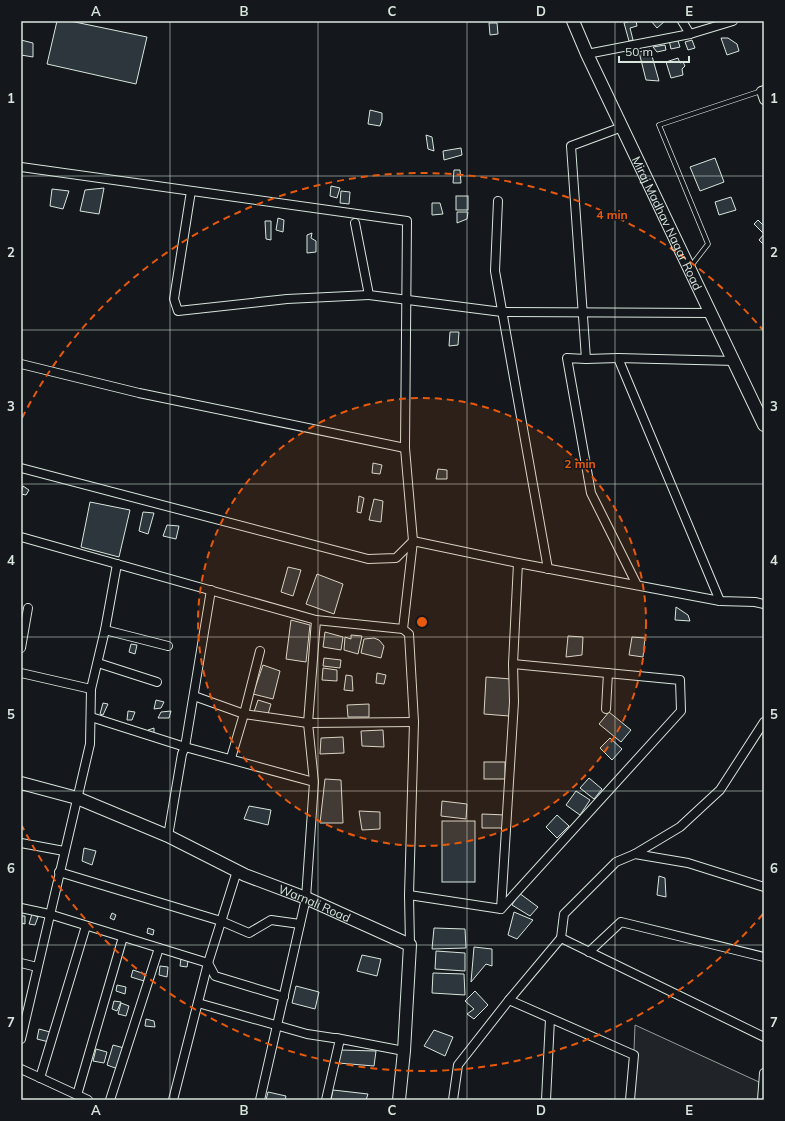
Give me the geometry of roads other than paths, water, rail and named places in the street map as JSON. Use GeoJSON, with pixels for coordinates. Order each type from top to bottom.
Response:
{"type":"FeatureCollection","features":[{"type":"Feature","properties":{"kind":"main road","name":"Miraj Madhav Nagar Road"},"geometry":{"type":"LineString","coordinates":[[573,21],[586,54],[763,418]]}},
{"type":"Feature","properties":{"kind":"main road","name":"Warnali Road"},"geometry":{"type":"LineString","coordinates":[[21,783],[77,798],[168,836],[237,871],[306,898],[410,945]]}},
{"type":"Feature","properties":{"kind":"main road"},"geometry":{"type":"LineString","coordinates":[[399,1100],[404,1052],[410,945]]}},
{"type":"Feature","properties":{"kind":"street"},"geometry":{"type":"LineString","coordinates":[[682,21],[690,34]]}},
{"type":"Feature","properties":{"kind":"street"},"geometry":{"type":"LineString","coordinates":[[586,54],[690,34],[733,21]]}},
{"type":"Feature","properties":{"kind":"street"},"geometry":{"type":"LineString","coordinates":[[763,90],[764,100]]}},
{"type":"Feature","properties":{"kind":"street"},"geometry":{"type":"LineString","coordinates":[[586,359],[571,146],[622,127]]}},
{"type":"Feature","properties":{"kind":"street"},"geometry":{"type":"LineString","coordinates":[[21,168],[407,221],[405,448],[413,541],[403,629]]}},
{"type":"Feature","properties":{"kind":"street"},"geometry":{"type":"LineString","coordinates":[[191,191],[174,299],[178,311],[287,298],[369,295],[502,312],[711,313]]}},
{"type":"Feature","properties":{"kind":"street"},"geometry":{"type":"LineString","coordinates":[[498,201],[495,272],[548,569]]}},
{"type":"Feature","properties":{"kind":"street"},"geometry":{"type":"LineString","coordinates":[[355,223],[369,295]]}},
{"type":"Feature","properties":{"kind":"street"},"geometry":{"type":"LineString","coordinates":[[636,586],[591,493],[568,358],[735,361]]}},
{"type":"Feature","properties":{"kind":"street"},"geometry":{"type":"LineString","coordinates":[[618,358],[720,601]]}},
{"type":"Feature","properties":{"kind":"street"},"geometry":{"type":"LineString","coordinates":[[21,364],[138,393],[405,448]]}},
{"type":"Feature","properties":{"kind":"street"},"geometry":{"type":"LineString","coordinates":[[21,468],[368,559],[396,558],[413,541]]}},
{"type":"Feature","properties":{"kind":"street"},"geometry":{"type":"LineString","coordinates":[[21,537],[316,620],[403,629],[409,634],[414,722],[409,895],[410,945]]}},
{"type":"Feature","properties":{"kind":"street"},"geometry":{"type":"LineString","coordinates":[[413,541],[636,586],[720,601],[755,602],[764,604]]}},
{"type":"Feature","properties":{"kind":"street"},"geometry":{"type":"LineString","coordinates":[[501,909],[514,702],[513,664],[518,563]]}},
{"type":"Feature","properties":{"kind":"street"},"geometry":{"type":"LineString","coordinates":[[21,1039],[90,744],[91,689],[105,630],[117,564]]}},
{"type":"Feature","properties":{"kind":"street"},"geometry":{"type":"LineString","coordinates":[[168,836],[182,754],[185,747],[194,696],[211,590]]}},
{"type":"Feature","properties":{"kind":"street"},"geometry":{"type":"LineString","coordinates":[[21,648],[28,608]]}},
{"type":"Feature","properties":{"kind":"street"},"geometry":{"type":"LineString","coordinates":[[260,1100],[306,898],[314,782],[308,723],[316,620]]}},
{"type":"Feature","properties":{"kind":"street"},"geometry":{"type":"LineString","coordinates":[[105,630],[168,646]]}},
{"type":"Feature","properties":{"kind":"street"},"geometry":{"type":"LineString","coordinates":[[231,758],[260,651]]}},
{"type":"Feature","properties":{"kind":"street"},"geometry":{"type":"LineString","coordinates":[[98,663],[157,682]]}},
{"type":"Feature","properties":{"kind":"street"},"geometry":{"type":"LineString","coordinates":[[501,909],[681,711],[680,680],[513,664]]}},
{"type":"Feature","properties":{"kind":"street"},"geometry":{"type":"LineString","coordinates":[[21,673],[91,689]]}},
{"type":"Feature","properties":{"kind":"street"},"geometry":{"type":"LineString","coordinates":[[606,709],[608,673]]}},
{"type":"Feature","properties":{"kind":"street"},"geometry":{"type":"LineString","coordinates":[[194,696],[244,714],[308,723],[414,722]]}},
{"type":"Feature","properties":{"kind":"street"},"geometry":{"type":"LineString","coordinates":[[91,717],[185,747],[231,758],[314,782]]}},
{"type":"Feature","properties":{"kind":"street"},"geometry":{"type":"LineString","coordinates":[[453,1100],[458,1065],[509,1000],[561,938],[564,914],[616,862],[634,854],[680,827],[720,790],[764,722]]}},
{"type":"Feature","properties":{"kind":"street"},"geometry":{"type":"LineString","coordinates":[[21,843],[64,851]]}},
{"type":"Feature","properties":{"kind":"street"},"geometry":{"type":"LineString","coordinates":[[634,854],[688,863],[764,887]]}},
{"type":"Feature","properties":{"kind":"street"},"geometry":{"type":"LineString","coordinates":[[173,1100],[208,963],[237,871]]}},
{"type":"Feature","properties":{"kind":"street"},"geometry":{"type":"LineString","coordinates":[[59,872],[221,921],[250,933],[271,920],[300,924]]}},
{"type":"Feature","properties":{"kind":"street"},"geometry":{"type":"LineString","coordinates":[[409,895],[501,909]]}},
{"type":"Feature","properties":{"kind":"street"},"geometry":{"type":"LineString","coordinates":[[21,908],[50,914],[208,963],[215,976],[284,997]]}},
{"type":"Feature","properties":{"kind":"street"},"geometry":{"type":"LineString","coordinates":[[590,952],[621,922],[764,957]]}},
{"type":"Feature","properties":{"kind":"street"},"geometry":{"type":"LineString","coordinates":[[40,1078],[86,926]]}},
{"type":"Feature","properties":{"kind":"street"},"geometry":{"type":"LineString","coordinates":[[77,1095],[123,937]]}},
{"type":"Feature","properties":{"kind":"street"},"geometry":{"type":"LineString","coordinates":[[561,938],[764,1037]]}},
{"type":"Feature","properties":{"kind":"street"},"geometry":{"type":"LineString","coordinates":[[110,1100],[159,948]]}},
{"type":"Feature","properties":{"kind":"street"},"geometry":{"type":"LineString","coordinates":[[21,963],[38,967]]}},
{"type":"Feature","properties":{"kind":"street"},"geometry":{"type":"LineString","coordinates":[[509,1000],[634,1055],[630,1100]]}},
{"type":"Feature","properties":{"kind":"street"},"geometry":{"type":"LineString","coordinates":[[198,1003],[307,1034],[335,1037],[404,1052]]}},
{"type":"Feature","properties":{"kind":"street"},"geometry":{"type":"LineString","coordinates":[[546,1100],[550,1018]]}},
{"type":"Feature","properties":{"kind":"street"},"geometry":{"type":"LineString","coordinates":[[326,1100],[340,1040],[335,1037]]}},
{"type":"Feature","properties":{"kind":"street"},"geometry":{"type":"LineString","coordinates":[[21,1069],[88,1100]]}},
{"type":"Feature","properties":{"kind":"street"},"geometry":{"type":"LineString","coordinates":[[762,1100],[764,1073]]}},
{"type":"Feature","properties":{"kind":"lane"},"geometry":{"type":"LineString","coordinates":[[689,268],[708,244],[659,125],[716,108],[763,90]]}}]}
